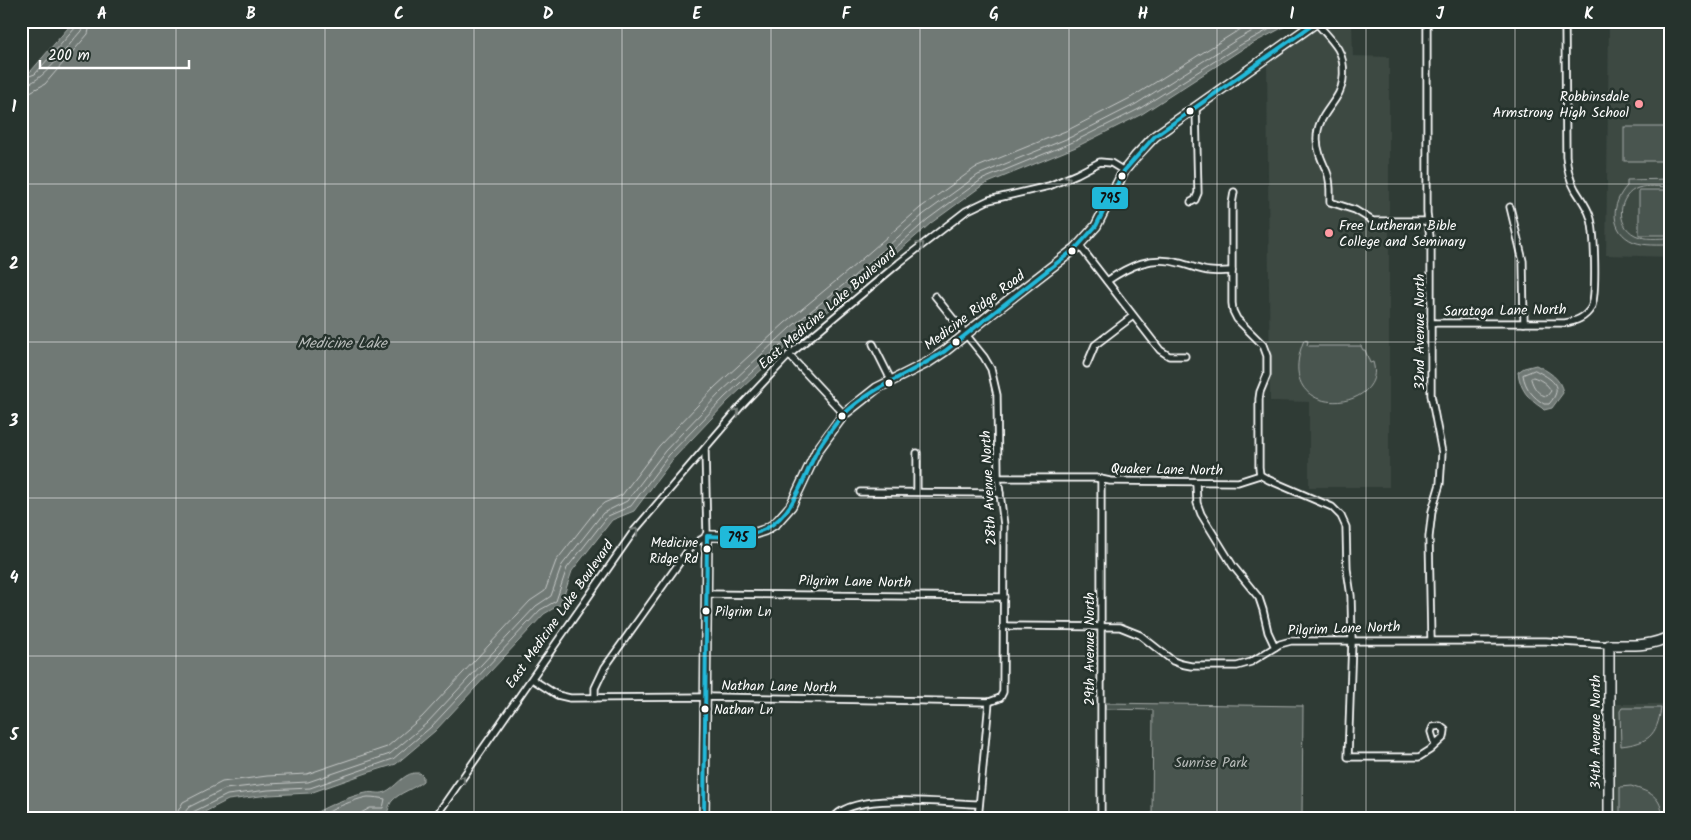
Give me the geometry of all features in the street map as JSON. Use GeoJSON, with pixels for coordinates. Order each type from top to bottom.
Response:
{"type":"FeatureCollection","features":[{"type":"Feature","properties":{"kind":"street","name":"32nd Avenue North"},"geometry":{"type":"LineString","coordinates":[[1428,21],[1428,221],[1431,245],[1431,396],[1442,453],[1442,469],[1432,511],[1429,538],[1430,640]]}},
{"type":"Feature","properties":{"kind":"street","name":"Saratoga Lane North"},"geometry":{"type":"LineString","coordinates":[[1431,323],[1565,323],[1580,319],[1586,314],[1593,303],[1594,238],[1591,217],[1574,188],[1567,167],[1565,21]]}},
{"type":"Feature","properties":{"kind":"street"},"geometry":{"type":"LineString","coordinates":[[1124,171],[1155,136],[1317,22],[1340,51],[1343,66],[1341,88],[1321,120],[1317,140],[1320,156],[1330,185],[1330,202],[1355,210],[1373,221],[1428,221]]}},
{"type":"Feature","properties":{"kind":"street"},"geometry":{"type":"LineString","coordinates":[[1191,202],[1195,200],[1198,193],[1196,108]]}},
{"type":"Feature","properties":{"kind":"street","name":"East Medicine Lake Boulevard"},"geometry":{"type":"LineString","coordinates":[[434,819],[634,531],[764,380],[790,355],[899,263],[966,211],[989,200],[1049,186],[1100,162],[1111,163],[1124,171]]}},
{"type":"Feature","properties":{"kind":"street","name":"Medicine Ridge Road"},"geometry":{"type":"LineString","coordinates":[[707,536],[747,536],[765,530],[776,523],[791,506],[817,451],[844,414],[867,395],[891,380],[933,359],[1079,245],[1100,218],[1124,171]]}},
{"type":"Feature","properties":{"kind":"street"},"geometry":{"type":"LineString","coordinates":[[1234,192],[1232,204],[1233,311],[1237,319],[1262,345],[1267,356],[1267,375],[1259,399],[1260,475],[1327,504],[1341,516],[1346,527],[1352,641],[1348,757],[1418,756],[1435,745]]}},
{"type":"Feature","properties":{"kind":"street"},"geometry":{"type":"LineString","coordinates":[[1510,207],[1523,261],[1524,323]]}},
{"type":"Feature","properties":{"kind":"street"},"geometry":{"type":"LineString","coordinates":[[1079,245],[1164,354],[1175,357],[1185,356]]}},
{"type":"Feature","properties":{"kind":"street"},"geometry":{"type":"LineString","coordinates":[[1107,281],[1124,269],[1151,261],[1164,260],[1176,262],[1208,271],[1232,271]]}},
{"type":"Feature","properties":{"kind":"street","name":"28th Avenue North"},"geometry":{"type":"LineString","coordinates":[[935,296],[984,357],[995,381],[997,395],[998,478],[1004,524],[1003,692],[1000,698]]}},
{"type":"Feature","properties":{"kind":"street"},"geometry":{"type":"LineString","coordinates":[[1087,364],[1095,345],[1133,316]]}},
{"type":"Feature","properties":{"kind":"street"},"geometry":{"type":"LineString","coordinates":[[873,344],[891,380]]}},
{"type":"Feature","properties":{"kind":"street"},"geometry":{"type":"LineString","coordinates":[[790,355],[844,414]]}},
{"type":"Feature","properties":{"kind":"street"},"geometry":{"type":"LineString","coordinates":[[704,819],[707,536],[705,449]]}},
{"type":"Feature","properties":{"kind":"street"},"geometry":{"type":"LineString","coordinates":[[917,492],[918,453]]}},
{"type":"Feature","properties":{"kind":"street","name":"Quaker Lane North"},"geometry":{"type":"LineString","coordinates":[[998,478],[1096,478],[1110,482],[1196,483],[1238,482],[1260,475]]}},
{"type":"Feature","properties":{"kind":"street","name":"29th Avenue North"},"geometry":{"type":"LineString","coordinates":[[1101,479],[1101,819]]}},
{"type":"Feature","properties":{"kind":"street"},"geometry":{"type":"LineString","coordinates":[[1196,483],[1197,503],[1201,514],[1233,566],[1258,598],[1268,632],[1275,647]]}},
{"type":"Feature","properties":{"kind":"street"},"geometry":{"type":"LineString","coordinates":[[860,492],[1000,493]]}},
{"type":"Feature","properties":{"kind":"street"},"geometry":{"type":"LineString","coordinates":[[595,698],[595,688],[605,667],[692,545],[707,536]]}},
{"type":"Feature","properties":{"kind":"street","name":"Pilgrim Lane North"},"geometry":{"type":"LineString","coordinates":[[706,594],[1004,596]]}},
{"type":"Feature","properties":{"kind":"street","name":"Pilgrim Lane North"},"geometry":{"type":"LineString","coordinates":[[1004,626],[1120,627],[1146,639],[1173,661],[1191,666],[1237,666],[1251,662],[1275,647],[1291,641],[1546,641],[1609,645],[1649,644],[1659,642],[1670,636]]}},
{"type":"Feature","properties":{"kind":"street","name":"34th Avenue North"},"geometry":{"type":"LineString","coordinates":[[1609,645],[1609,819]]}},
{"type":"Feature","properties":{"kind":"street","name":"Nathan Lane North"},"geometry":{"type":"LineString","coordinates":[[532,679],[561,696],[570,698],[710,697],[989,702],[1000,698]]}},
{"type":"Feature","properties":{"kind":"street"},"geometry":{"type":"LineString","coordinates":[[978,819],[989,702]]}},
{"type":"Feature","properties":{"kind":"street"},"geometry":{"type":"LineString","coordinates":[[833,819],[841,810],[848,807],[883,801],[979,804]]}},
{"type":"Feature","properties":{"kind":"shaded area","name":"Free Lutheran Bible College and Seminary"},"geometry":{"type":"Polygon","coordinates":[[[1325,21],[1352,21],[1353,56],[1389,57],[1389,487],[1309,487],[1309,402],[1270,401],[1267,65],[1325,21]]]}},
{"type":"Feature","properties":{"kind":"shaded area","name":"Robbinsdale Armstrong High School"},"geometry":{"type":"Polygon","coordinates":[[[1609,21],[1670,21],[1670,257],[1606,255],[1609,21]]]}},
{"type":"Feature","properties":{"kind":"shaded area"},"geometry":{"type":"Polygon","coordinates":[[[1613,704],[1670,704],[1670,819],[1613,819],[1613,704]]]}},
{"type":"Feature","properties":{"kind":"green space"},"geometry":{"type":"Polygon","coordinates":[[[1624,127],[1670,127],[1670,161],[1624,161],[1624,127]]]}},
{"type":"Feature","properties":{"kind":"green space"},"geometry":{"type":"Polygon","coordinates":[[[1670,179],[1670,187],[1645,187],[1631,192],[1623,203],[1622,218],[1624,224],[1635,235],[1647,238],[1670,238],[1670,245],[1643,244],[1634,242],[1626,237],[1620,231],[1615,217],[1618,201],[1627,186],[1627,180],[1670,179]]]}},
{"type":"Feature","properties":{"kind":"green space"},"geometry":{"type":"Polygon","coordinates":[[[1639,190],[1670,190],[1670,235],[1639,235],[1639,190]]]}},
{"type":"Feature","properties":{"kind":"green space"},"geometry":{"type":"Polygon","coordinates":[[[1304,340],[1308,341],[1307,345],[1309,346],[1361,346],[1365,350],[1370,363],[1373,362],[1373,379],[1364,392],[1349,400],[1332,402],[1315,397],[1303,386],[1298,367],[1304,340]]]}},
{"type":"Feature","properties":{"kind":"green space","name":"Sunrise Park"},"geometry":{"type":"Polygon","coordinates":[[[1105,703],[1303,706],[1302,819],[1152,819],[1153,710],[1105,709],[1105,703]]]}},
{"type":"Feature","properties":{"kind":"green space"},"geometry":{"type":"Polygon","coordinates":[[[1622,708],[1661,708],[1654,732],[1638,743],[1621,746],[1620,711],[1622,708]]]}},
{"type":"Feature","properties":{"kind":"green space"},"geometry":{"type":"Polygon","coordinates":[[[1631,786],[1654,796],[1660,805],[1663,819],[1620,819],[1620,787],[1631,786]]]}},
{"type":"Feature","properties":{"kind":"green space"},"geometry":{"type":"Polygon","coordinates":[[[867,804],[870,819],[837,819],[843,812],[867,804]]]}},
{"type":"Feature","properties":{"kind":"water","name":"Medicine Lake"},"geometry":{"type":"Polygon","coordinates":[[[74,21],[1295,21],[1244,48],[1142,114],[1076,147],[983,185],[931,223],[797,337],[728,401],[673,459],[634,511],[612,520],[572,571],[561,604],[544,614],[435,731],[396,764],[310,793],[228,800],[191,819],[21,819],[21,75],[31,71],[74,21]]]}},
{"type":"Feature","properties":{"kind":"water"},"geometry":{"type":"Polygon","coordinates":[[[1536,365],[1557,379],[1562,388],[1563,393],[1552,408],[1544,410],[1537,405],[1525,393],[1521,384],[1518,372],[1524,368],[1536,365]]]}},
{"type":"Feature","properties":{"kind":"water"},"geometry":{"type":"Polygon","coordinates":[[[420,773],[423,776],[423,781],[395,798],[386,816],[371,813],[362,819],[315,819],[316,813],[326,807],[361,794],[385,792],[406,776],[420,773]]]}},
{"type":"Feature","properties":{"kind":"transit line","name":"795"},"geometry":{"type":"LineString","coordinates":[[704,819],[707,536],[744,536],[763,530],[775,523],[792,503],[816,453],[845,413],[868,395],[945,351],[1076,248],[1096,226],[1124,171],[1155,136],[1318,21]]}},
{"type":"Feature","properties":{"kind":"place","name":"Robbinsdale Armstrong High School"},"geometry":{"type":"Point","coordinates":[1639,104]}},
{"type":"Feature","properties":{"kind":"place","name":"Free Lutheran Bible College and Seminary"},"geometry":{"type":"Point","coordinates":[1329,233]}},
{"type":"Feature","properties":{"kind":"place","name":"Medicine Ridge Rd"},"geometry":{"type":"Point","coordinates":[707,549]}},
{"type":"Feature","properties":{"kind":"place","name":"Pilgrim Ln"},"geometry":{"type":"Point","coordinates":[706,611]}},
{"type":"Feature","properties":{"kind":"place","name":"Nathan Ln"},"geometry":{"type":"Point","coordinates":[705,709]}}]}
